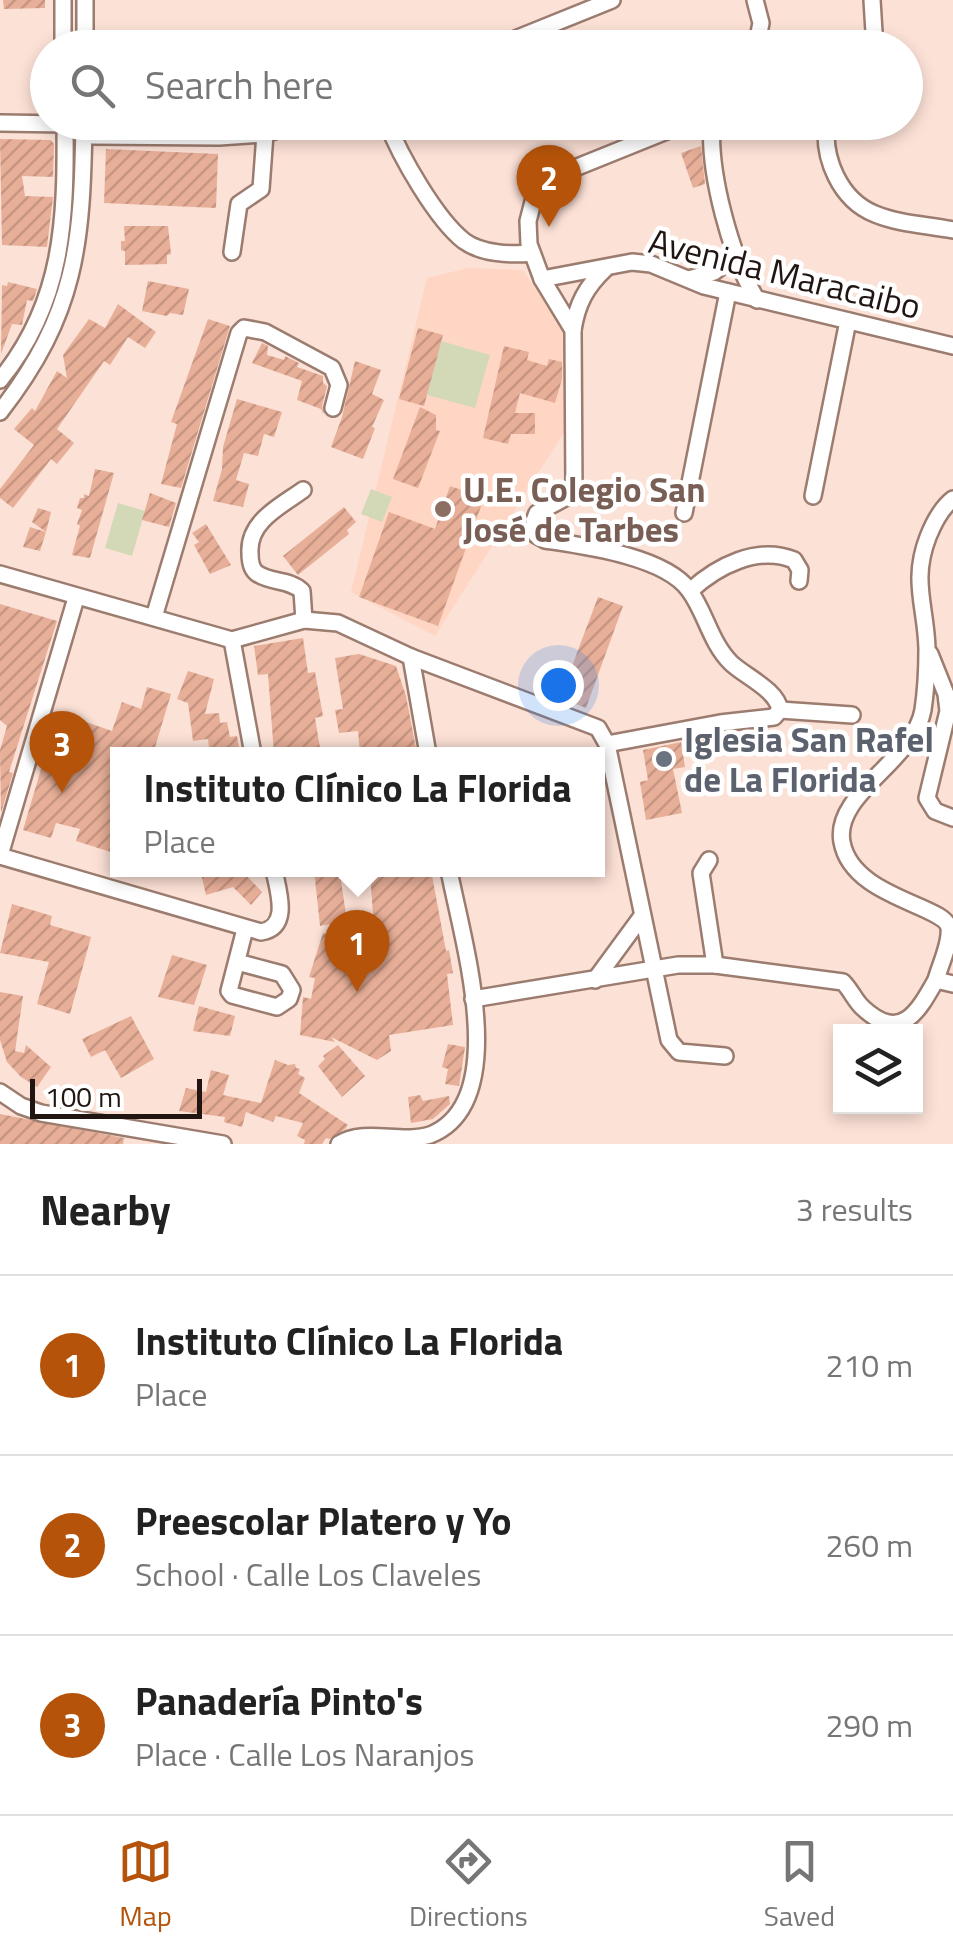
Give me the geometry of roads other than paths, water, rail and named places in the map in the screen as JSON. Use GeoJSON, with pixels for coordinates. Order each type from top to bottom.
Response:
{"type":"FeatureCollection","features":[{"type":"Feature","properties":{"kind":"street"},"geometry":{"type":"LineString","coordinates":[[62,0],[63,30]]}},
{"type":"Feature","properties":{"kind":"street"},"geometry":{"type":"LineString","coordinates":[[85,30],[86,0]]}},
{"type":"Feature","properties":{"kind":"street"},"geometry":{"type":"LineString","coordinates":[[538,30],[612,0]]}},
{"type":"Feature","properties":{"kind":"street"},"geometry":{"type":"LineString","coordinates":[[755,0],[760,30]]}},
{"type":"Feature","properties":{"kind":"street"},"geometry":{"type":"LineString","coordinates":[[872,0],[874,30]]}},
{"type":"Feature","properties":{"kind":"street"},"geometry":{"type":"LineString","coordinates":[[0,123],[30,123]]}},
{"type":"Feature","properties":{"kind":"street"},"geometry":{"type":"LineString","coordinates":[[0,380],[27,340],[55,276],[65,205],[65,140]]}},
{"type":"Feature","properties":{"kind":"street"},"geometry":{"type":"LineString","coordinates":[[0,412],[40,355],[74,269],[80,242],[84,140]]}},
{"type":"Feature","properties":{"kind":"street"},"geometry":{"type":"LineString","coordinates":[[232,252],[239,204],[261,190],[265,140]]}},
{"type":"Feature","properties":{"kind":"street"},"geometry":{"type":"LineString","coordinates":[[395,140],[405,164],[462,240],[493,252],[532,253]]}},
{"type":"Feature","properties":{"kind":"street"},"geometry":{"type":"LineString","coordinates":[[573,330],[542,279],[532,253],[528,222],[534,198],[550,178],[644,140]]}},
{"type":"Feature","properties":{"kind":"street"},"geometry":{"type":"LineString","coordinates":[[714,140],[734,257],[757,300]]}},
{"type":"Feature","properties":{"kind":"street"},"geometry":{"type":"LineString","coordinates":[[827,140],[830,166],[861,206],[883,217],[953,230]]}},
{"type":"Feature","properties":{"kind":"street"},"geometry":{"type":"LineString","coordinates":[[689,279],[714,272],[734,257]]}},
{"type":"Feature","properties":{"kind":"street","name":"Avenida Maracaibo"},"geometry":{"type":"LineString","coordinates":[[542,279],[632,262],[651,264],[757,300],[953,346]]}},
{"type":"Feature","properties":{"kind":"street"},"geometry":{"type":"LineString","coordinates":[[605,268],[589,284],[573,330],[574,493],[537,513],[536,536],[625,556],[678,578],[690,591],[713,640],[730,662],[777,700],[780,710]]}},
{"type":"Feature","properties":{"kind":"street"},"geometry":{"type":"LineString","coordinates":[[684,512],[728,292]]}},
{"type":"Feature","properties":{"kind":"street"},"geometry":{"type":"LineString","coordinates":[[813,496],[848,321]]}},
{"type":"Feature","properties":{"kind":"street"},"geometry":{"type":"LineString","coordinates":[[154,618],[239,332],[244,328],[265,332],[332,368],[339,385],[333,408]]}},
{"type":"Feature","properties":{"kind":"street"},"geometry":{"type":"LineString","coordinates":[[304,490],[262,520],[250,544],[250,557],[252,569],[259,575],[295,584],[302,591],[304,620]]}},
{"type":"Feature","properties":{"kind":"street"},"geometry":{"type":"LineString","coordinates":[[472,999],[655,968],[714,965],[843,982],[860,1006],[882,1022],[902,1023],[918,1011],[936,980],[950,933],[948,923],[942,916],[898,900],[869,881],[846,854],[841,833],[842,819],[851,806],[902,753],[913,736],[924,702],[927,645],[918,582],[920,560],[938,516],[953,499]]}},
{"type":"Feature","properties":{"kind":"street"},"geometry":{"type":"LineString","coordinates":[[690,591],[735,562],[767,554],[794,560],[800,570],[799,581]]}},
{"type":"Feature","properties":{"kind":"street"},"geometry":{"type":"LineString","coordinates":[[0,574],[232,640],[304,620],[338,623],[411,657],[598,728],[607,744],[672,1046],[690,1054],[725,1056]]}},
{"type":"Feature","properties":{"kind":"street"},"geometry":{"type":"LineString","coordinates":[[76,598],[0,855],[261,932],[278,923],[281,911],[275,877]]}},
{"type":"Feature","properties":{"kind":"street"},"geometry":{"type":"LineString","coordinates":[[232,640],[252,747]]}},
{"type":"Feature","properties":{"kind":"street"},"geometry":{"type":"LineString","coordinates":[[927,645],[946,694],[948,710],[928,798],[934,810],[953,818]]}},
{"type":"Feature","properties":{"kind":"street"},"geometry":{"type":"LineString","coordinates":[[411,657],[427,747]]}},
{"type":"Feature","properties":{"kind":"street"},"geometry":{"type":"LineString","coordinates":[[780,710],[852,715]]}},
{"type":"Feature","properties":{"kind":"street"},"geometry":{"type":"LineString","coordinates":[[607,744],[774,717],[780,710]]}},
{"type":"Feature","properties":{"kind":"street"},"geometry":{"type":"LineString","coordinates":[[710,860],[702,873],[714,965]]}},
{"type":"Feature","properties":{"kind":"street"},"geometry":{"type":"LineString","coordinates":[[339,1144],[358,1137],[412,1139],[431,1134],[460,1113],[474,1081],[478,1028],[450,877]]}},
{"type":"Feature","properties":{"kind":"street"},"geometry":{"type":"LineString","coordinates":[[595,980],[642,916]]}},
{"type":"Feature","properties":{"kind":"street"},"geometry":{"type":"LineString","coordinates":[[237,962],[245,928]]}},
{"type":"Feature","properties":{"kind":"street"},"geometry":{"type":"LineString","coordinates":[[936,980],[953,984]]}},
{"type":"Feature","properties":{"kind":"street"},"geometry":{"type":"LineString","coordinates":[[0,1092],[40,1113],[223,1144]]}},
{"type":"Feature","properties":{"kind":"place","name":"Preescolar Platero y Yo"},"geometry":{"type":"Point","coordinates":[549,227]}},
{"type":"Feature","properties":{"kind":"place","name":"U.E. Colegio San José de Tarbes"},"geometry":{"type":"Point","coordinates":[443,509]}},
{"type":"Feature","properties":{"kind":"place","name":"Iglesia San Rafel de La Florida"},"geometry":{"type":"Point","coordinates":[664,759]}},
{"type":"Feature","properties":{"kind":"place","name":"Panadería Pinto's"},"geometry":{"type":"Point","coordinates":[62,793]}},
{"type":"Feature","properties":{"kind":"place","name":"Instituto Clínico La Florida"},"geometry":{"type":"Point","coordinates":[357,992]}}]}
